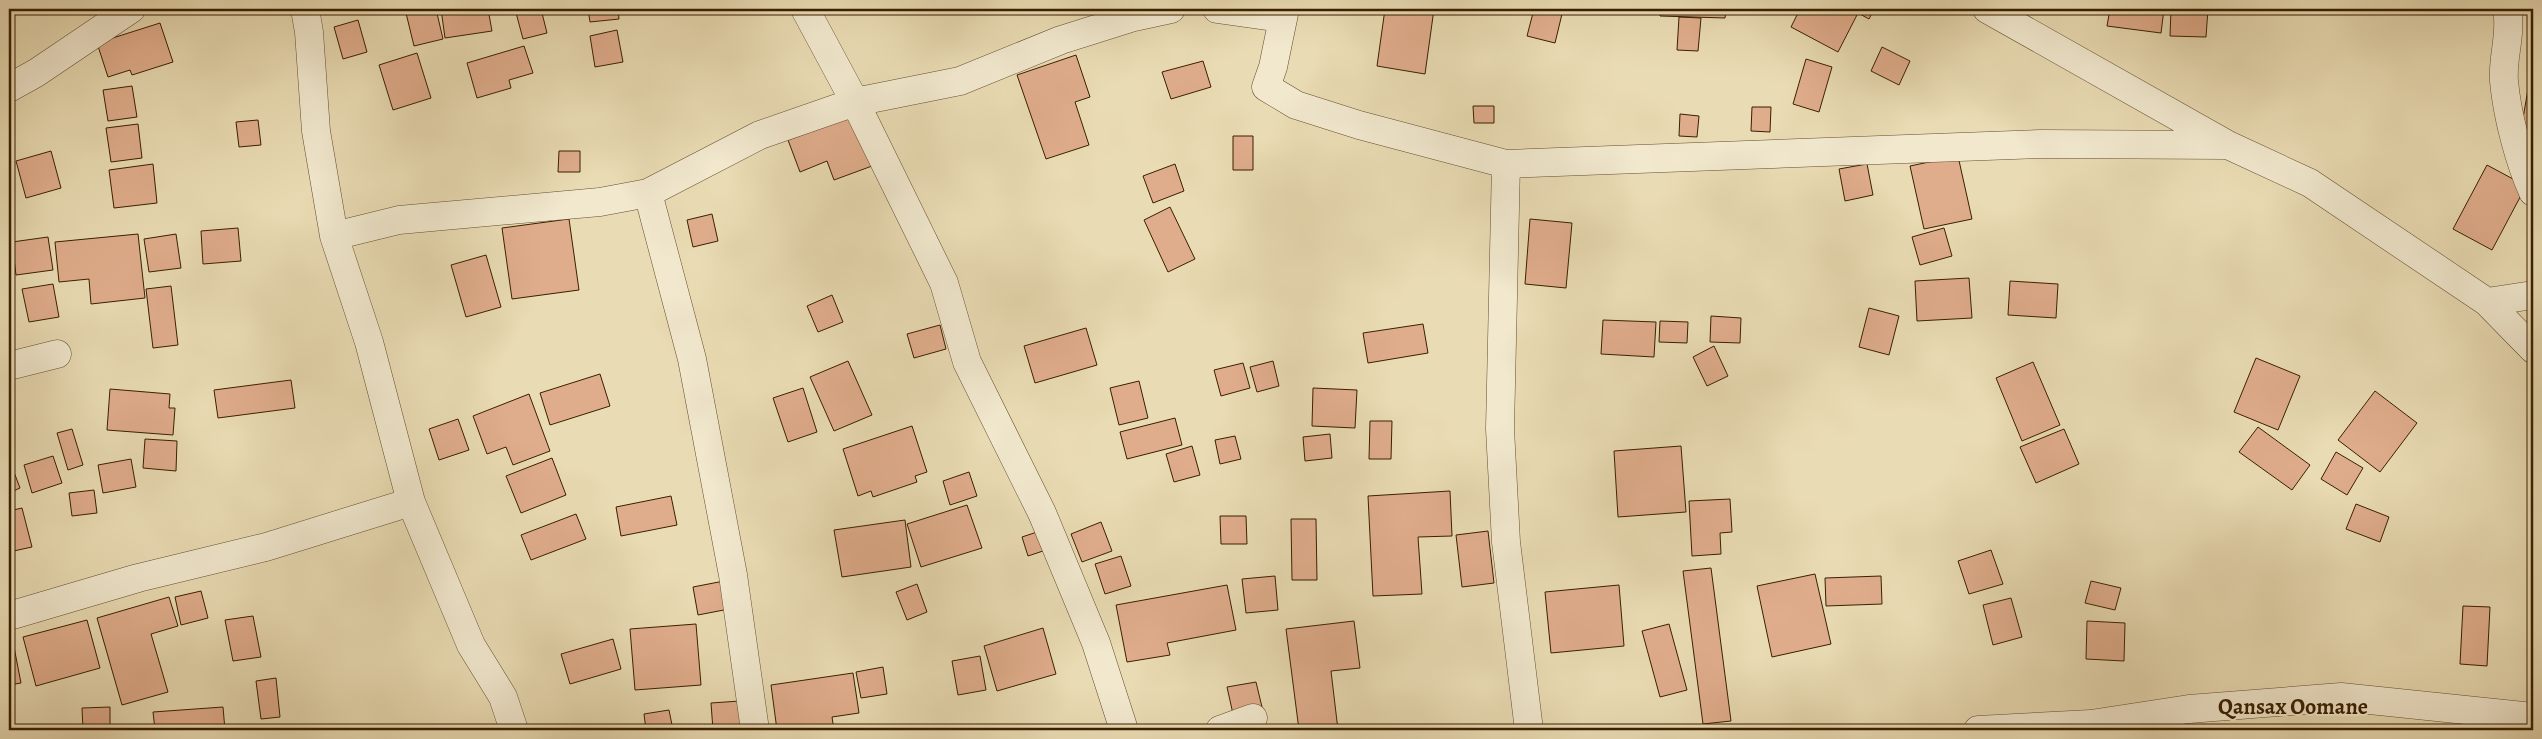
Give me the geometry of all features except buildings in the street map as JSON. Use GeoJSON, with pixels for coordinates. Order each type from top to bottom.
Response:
{"type":"FeatureCollection","features":[{"type":"Feature","properties":{"kind":"street"},"geometry":{"type":"LineString","coordinates":[[9,88],[36,73],[131,9]]}},
{"type":"Feature","properties":{"kind":"street"},"geometry":{"type":"LineString","coordinates":[[305,9],[309,32],[316,131],[334,236],[369,342],[411,502],[471,645],[503,697],[514,730]]}},
{"type":"Feature","properties":{"kind":"street"},"geometry":{"type":"LineString","coordinates":[[805,9],[855,102],[944,283],[967,362],[998,428],[1042,513],[1096,643],[1124,730]]}},
{"type":"Feature","properties":{"kind":"street"},"geometry":{"type":"LineString","coordinates":[[334,236],[399,220],[600,202],[648,193],[760,135],[855,102],[960,81],[1061,40],[1134,16],[1171,9]]}},
{"type":"Feature","properties":{"kind":"street"},"geometry":{"type":"LineString","coordinates":[[1217,9],[1284,14],[1273,67],[1266,87],[1296,105],[1359,125],[1506,164],[2041,144],[2228,145]]}},
{"type":"Feature","properties":{"kind":"street"},"geometry":{"type":"LineString","coordinates":[[1987,9],[2228,145],[2310,183],[2487,302],[2533,349]]}},
{"type":"Feature","properties":{"kind":"street"},"geometry":{"type":"LineString","coordinates":[[2507,9],[2510,25],[2504,80],[2521,165],[2533,192]]}},
{"type":"Feature","properties":{"kind":"street"},"geometry":{"type":"LineString","coordinates":[[1506,164],[1500,429],[1506,542],[1529,730]]}},
{"type":"Feature","properties":{"kind":"street"},"geometry":{"type":"LineString","coordinates":[[648,193],[692,360],[733,575],[755,730]]}},
{"type":"Feature","properties":{"kind":"street"},"geometry":{"type":"LineString","coordinates":[[2487,302],[2533,295]]}},
{"type":"Feature","properties":{"kind":"street"},"geometry":{"type":"LineString","coordinates":[[9,366],[57,354]]}},
{"type":"Feature","properties":{"kind":"street"},"geometry":{"type":"LineString","coordinates":[[9,616],[138,578],[266,547],[411,502]]}},
{"type":"Feature","properties":{"kind":"street"},"geometry":{"type":"LineString","coordinates":[[1978,730],[2091,724],[2189,709],[2341,697],[2533,717]]}},
{"type":"Feature","properties":{"kind":"street"},"geometry":{"type":"LineString","coordinates":[[1220,730],[1253,718]]}},
{"type":"Feature","properties":{"kind":"district","name":"Qansax Oomane"},"geometry":{"type":"Point","coordinates":[2293,706]}}]}
